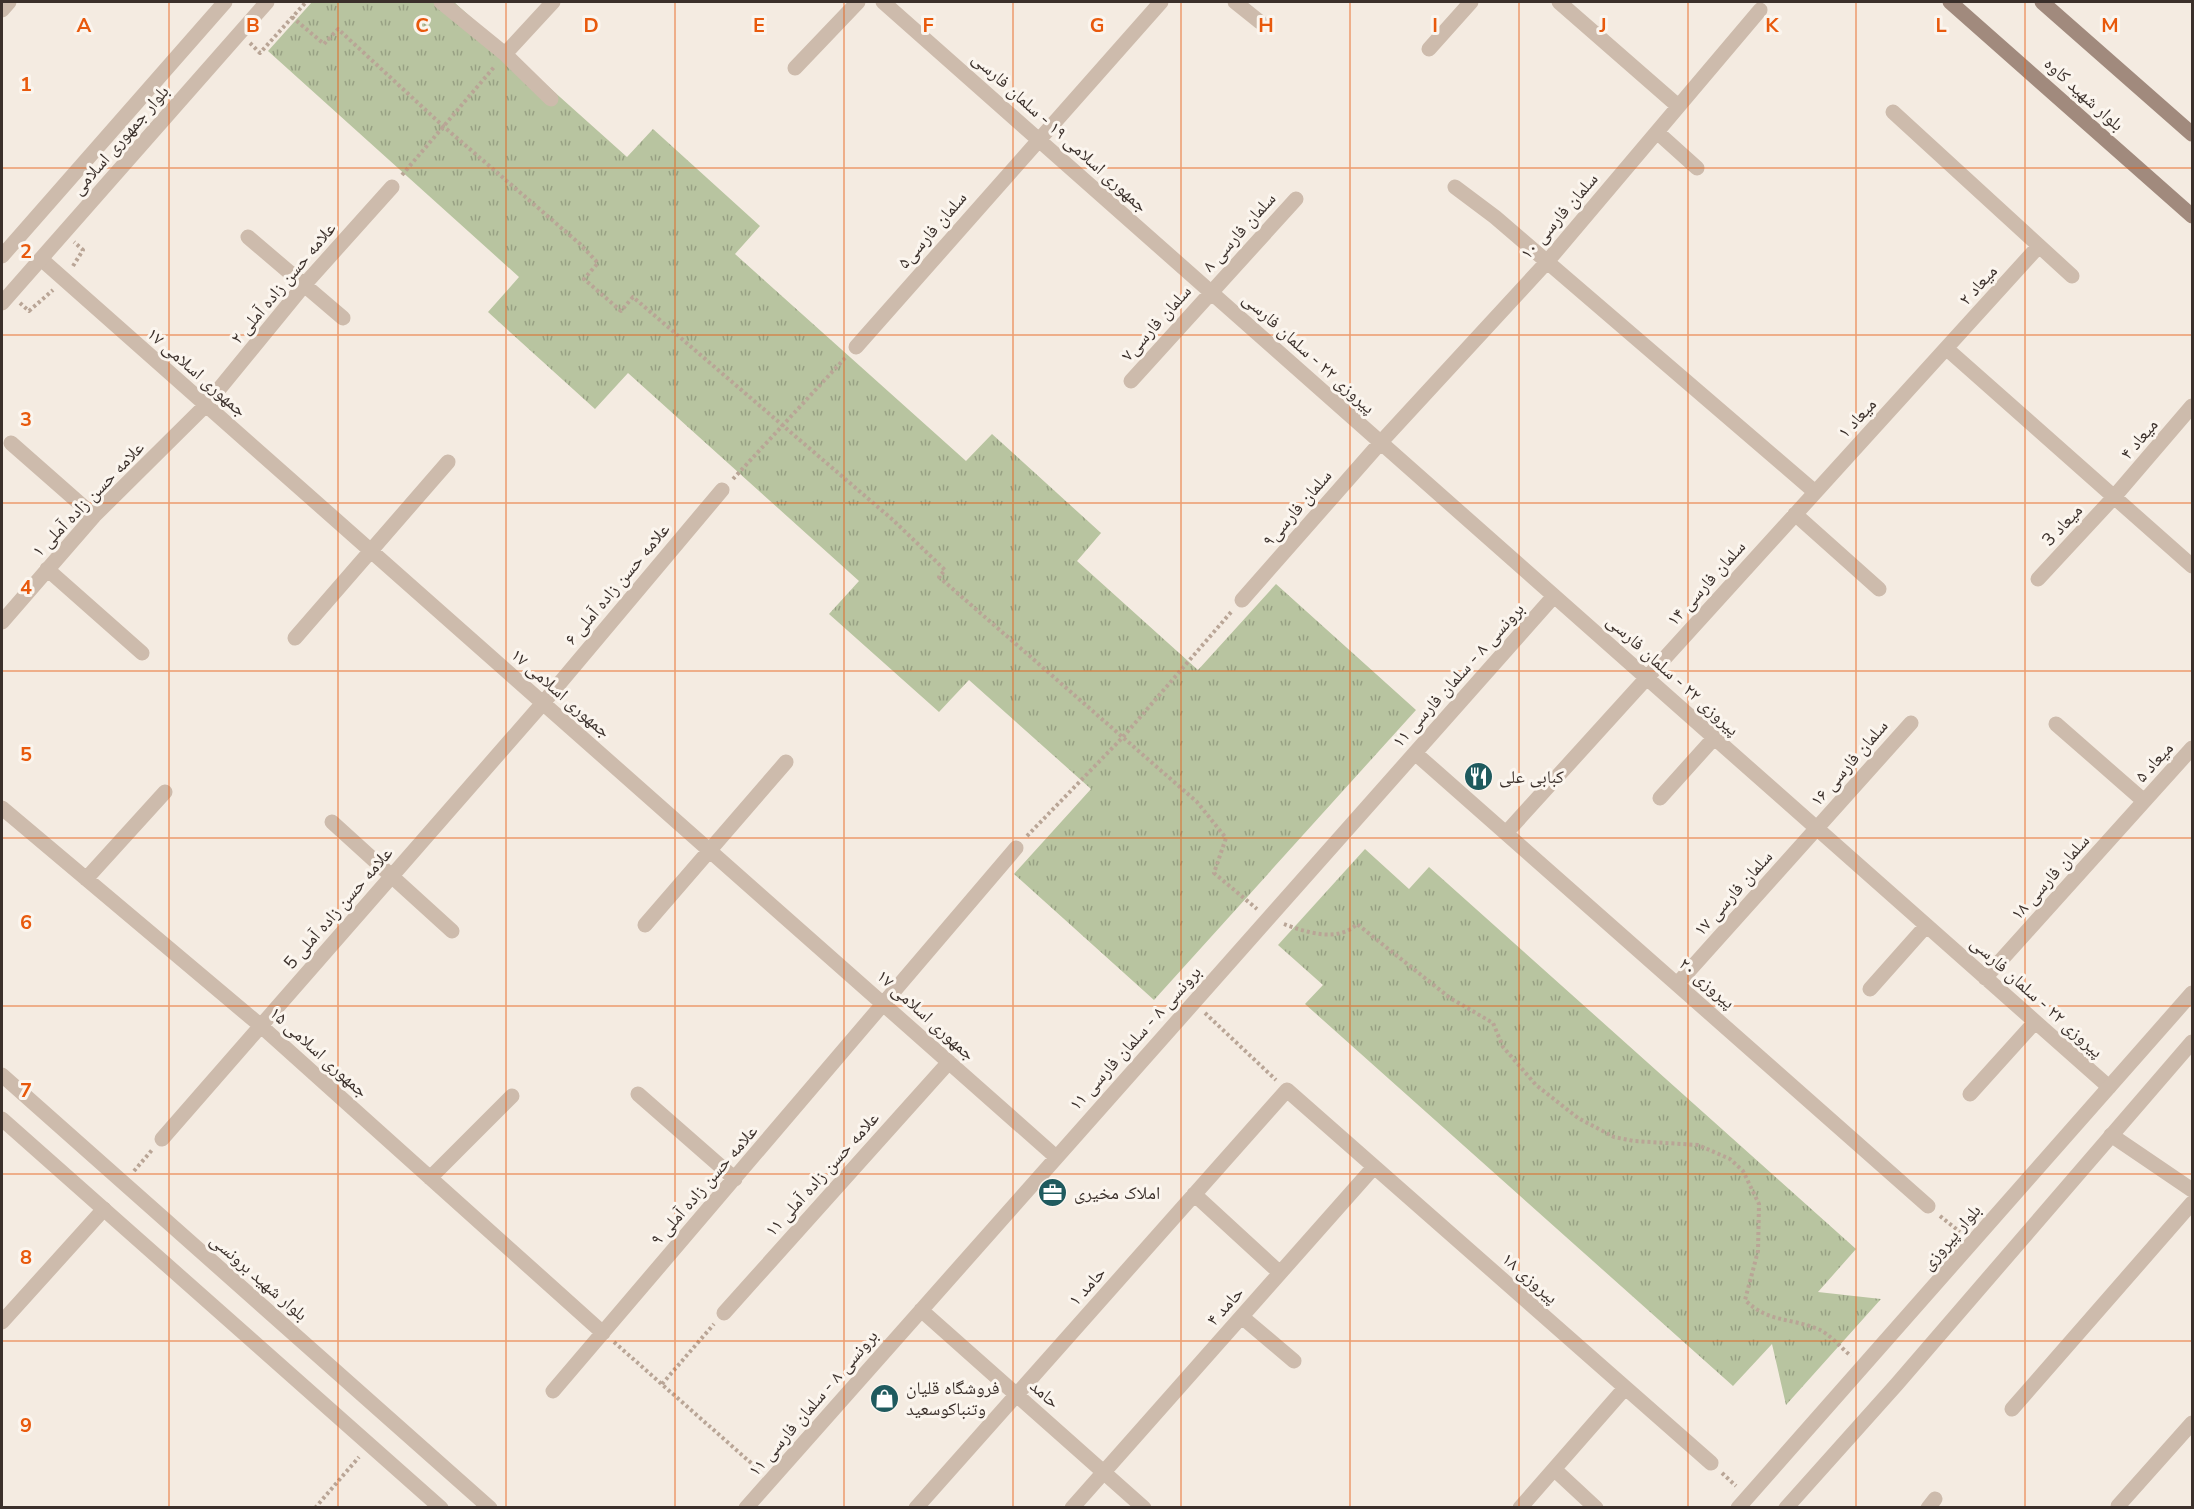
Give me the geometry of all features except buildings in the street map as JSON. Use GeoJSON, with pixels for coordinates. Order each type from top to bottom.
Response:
{"type":"FeatureCollection","features":[{"type":"Feature","properties":{"kind":"main road","name":"بلوار شهید کاوه"},"geometry":{"type":"LineString","coordinates":[[1950,2],[2193,216]]}},
{"type":"Feature","properties":{"kind":"main road"},"geometry":{"type":"LineString","coordinates":[[2042,2],[2193,135]]}},
{"type":"Feature","properties":{"kind":"street"},"geometry":{"type":"LineString","coordinates":[[2,10],[9,2]]}},
{"type":"Feature","properties":{"kind":"street","name":"بلوار جمهوری اسلامی"},"geometry":{"type":"LineString","coordinates":[[2,256],[225,2]]}},
{"type":"Feature","properties":{"kind":"street","name":"بلوار جمهوری اسلامی"},"geometry":{"type":"LineString","coordinates":[[2,303],[267,2]]}},
{"type":"Feature","properties":{"kind":"street"},"geometry":{"type":"LineString","coordinates":[[441,2],[505,54],[551,99]]}},
{"type":"Feature","properties":{"kind":"street"},"geometry":{"type":"LineString","coordinates":[[505,54],[553,2]]}},
{"type":"Feature","properties":{"kind":"street"},"geometry":{"type":"LineString","coordinates":[[795,69],[858,2]]}},
{"type":"Feature","properties":{"kind":"street","name":"جمهوری اسلامی ۱۹ - سلمان فارسی"},"geometry":{"type":"LineString","coordinates":[[883,2],[1211,292]]}},
{"type":"Feature","properties":{"kind":"street","name":"سلمان فارسی۵"},"geometry":{"type":"LineString","coordinates":[[856,347],[1161,2]]}},
{"type":"Feature","properties":{"kind":"street"},"geometry":{"type":"LineString","coordinates":[[1235,2],[1260,22]]}},
{"type":"Feature","properties":{"kind":"street"},"geometry":{"type":"LineString","coordinates":[[1429,49],[1471,2]]}},
{"type":"Feature","properties":{"kind":"street"},"geometry":{"type":"LineString","coordinates":[[1559,2],[1678,106]]}},
{"type":"Feature","properties":{"kind":"street","name":"سلمان فارسی ۱۰"},"geometry":{"type":"LineString","coordinates":[[1381,442],[1546,262],[1760,10]]}},
{"type":"Feature","properties":{"kind":"street"},"geometry":{"type":"LineString","coordinates":[[1893,111],[2072,276]]}},
{"type":"Feature","properties":{"kind":"street"},"geometry":{"type":"LineString","coordinates":[[1657,132],[1697,168]]}},
{"type":"Feature","properties":{"kind":"street","name":"علامه حسن زاده آملی ۲"},"geometry":{"type":"LineString","coordinates":[[206,405],[305,284],[392,187]]}},
{"type":"Feature","properties":{"kind":"street"},"geometry":{"type":"LineString","coordinates":[[1455,187],[1495,217],[1815,492]]}},
{"type":"Feature","properties":{"kind":"street","name":"سلمان فارسی ۸"},"geometry":{"type":"LineString","coordinates":[[1211,292],[1296,199]]}},
{"type":"Feature","properties":{"kind":"street"},"geometry":{"type":"LineString","coordinates":[[248,237],[344,318]]}},
{"type":"Feature","properties":{"kind":"street","name":"میعاد ۲"},"geometry":{"type":"LineString","coordinates":[[1947,349],[2038,247]]}},
{"type":"Feature","properties":{"kind":"street","name":"جمهوری اسلامی ۱۷"},"geometry":{"type":"LineString","coordinates":[[41,259],[1056,1157]]}},
{"type":"Feature","properties":{"kind":"street","name":"سلمان فارسی۷"},"geometry":{"type":"LineString","coordinates":[[1131,381],[1211,292]]}},
{"type":"Feature","properties":{"kind":"street","name":"پیروزی ۲۲ - سلمان فارسی"},"geometry":{"type":"LineString","coordinates":[[1211,292],[2109,1087]]}},
{"type":"Feature","properties":{"kind":"street"},"geometry":{"type":"LineString","coordinates":[[1947,349],[2193,566]]}},
{"type":"Feature","properties":{"kind":"street","name":"میعاد ۱"},"geometry":{"type":"LineString","coordinates":[[1795,514],[1947,349]]}},
{"type":"Feature","properties":{"kind":"street","name":"علامه حسن زاده آملی ۱"},"geometry":{"type":"LineString","coordinates":[[2,622],[94,516],[206,405]]}},
{"type":"Feature","properties":{"kind":"street","name":"میعاد ۴"},"geometry":{"type":"LineString","coordinates":[[2114,497],[2193,406]]}},
{"type":"Feature","properties":{"kind":"street","name":"سلمان فارسی۹"},"geometry":{"type":"LineString","coordinates":[[1242,600],[1381,442]]}},
{"type":"Feature","properties":{"kind":"street"},"geometry":{"type":"LineString","coordinates":[[11,443],[94,516]]}},
{"type":"Feature","properties":{"kind":"street"},"geometry":{"type":"LineString","coordinates":[[295,638],[447,462]]}},
{"type":"Feature","properties":{"kind":"street","name":"علامه حسن زاده آملی ۶"},"geometry":{"type":"LineString","coordinates":[[543,703],[722,490]]}},
{"type":"Feature","properties":{"kind":"street","name":"میعاد 3"},"geometry":{"type":"LineString","coordinates":[[2038,579],[2114,497]]}},
{"type":"Feature","properties":{"kind":"street"},"geometry":{"type":"LineString","coordinates":[[1795,514],[1880,589]]}},
{"type":"Feature","properties":{"kind":"street","name":"سلمان فارسی ۱۴"},"geometry":{"type":"LineString","coordinates":[[1506,833],[1795,514]]}},
{"type":"Feature","properties":{"kind":"street"},"geometry":{"type":"LineString","coordinates":[[47,569],[142,653]]}},
{"type":"Feature","properties":{"kind":"street","name":"برونسی ۸ - سلمان فارسی ۱۱"},"geometry":{"type":"LineString","coordinates":[[746,1508],[1554,596]]}},
{"type":"Feature","properties":{"kind":"street","name":"علامه حسن زاده آملی 5"},"geometry":{"type":"LineString","coordinates":[[162,1139],[543,703]]}},
{"type":"Feature","properties":{"kind":"street","name":"سلمان فارسی ۱۶"},"geometry":{"type":"LineString","coordinates":[[1817,829],[1911,723]]}},
{"type":"Feature","properties":{"kind":"street"},"geometry":{"type":"LineString","coordinates":[[2056,723],[2144,801]]}},
{"type":"Feature","properties":{"kind":"street"},"geometry":{"type":"LineString","coordinates":[[1660,798],[1714,738]]}},
{"type":"Feature","properties":{"kind":"street","name":"میعاد ۵"},"geometry":{"type":"LineString","coordinates":[[2144,801],[2193,748]]}},
{"type":"Feature","properties":{"kind":"street","name":"پیروزی ۲۰"},"geometry":{"type":"LineString","coordinates":[[1415,753],[1928,1206]]}},
{"type":"Feature","properties":{"kind":"street"},"geometry":{"type":"LineString","coordinates":[[645,925],[786,762]]}},
{"type":"Feature","properties":{"kind":"street"},"geometry":{"type":"LineString","coordinates":[[86,879],[165,792]]}},
{"type":"Feature","properties":{"kind":"street","name":"سلمان فارسی ۱۸"},"geometry":{"type":"LineString","coordinates":[[1985,978],[2144,801]]}},
{"type":"Feature","properties":{"kind":"street","name":"جمهوری اسلامی ۱۵"},"geometry":{"type":"LineString","coordinates":[[2,808],[261,1026],[603,1333]]}},
{"type":"Feature","properties":{"kind":"street"},"geometry":{"type":"LineString","coordinates":[[332,822],[452,931]]}},
{"type":"Feature","properties":{"kind":"street","name":"سلمان فارسی ۱۷"},"geometry":{"type":"LineString","coordinates":[[1678,983],[1817,829]]}},
{"type":"Feature","properties":{"kind":"street","name":"علامه حسن زاده آملی ۹"},"geometry":{"type":"LineString","coordinates":[[554,1391],[1016,848]]}},
{"type":"Feature","properties":{"kind":"street"},"geometry":{"type":"LineString","coordinates":[[1870,989],[1926,926]]}},
{"type":"Feature","properties":{"kind":"street","name":"بلوار پیروزی"},"geometry":{"type":"LineString","coordinates":[[1743,1502],[2193,993]]}},
{"type":"Feature","properties":{"kind":"street"},"geometry":{"type":"LineString","coordinates":[[1970,1094],[2035,1022]]}},
{"type":"Feature","properties":{"kind":"street"},"geometry":{"type":"LineString","coordinates":[[1786,1508],[1898,1384],[2110,1135],[2193,1042]]}},
{"type":"Feature","properties":{"kind":"street","name":"علامه حسن زاده آملی ۱۱"},"geometry":{"type":"LineString","coordinates":[[723,1313],[949,1062]]}},
{"type":"Feature","properties":{"kind":"street","name":"بلوار شهید برونسی"},"geometry":{"type":"LineString","coordinates":[[2,1076],[490,1508]]}},
{"type":"Feature","properties":{"kind":"street","name":"پیروزی ۱۸"},"geometry":{"type":"LineString","coordinates":[[1287,1090],[1711,1463]]}},
{"type":"Feature","properties":{"kind":"street","name":"حامد ۱"},"geometry":{"type":"LineString","coordinates":[[916,1508],[1287,1090]]}},
{"type":"Feature","properties":{"kind":"street"},"geometry":{"type":"LineString","coordinates":[[638,1094],[735,1179]]}},
{"type":"Feature","properties":{"kind":"street"},"geometry":{"type":"LineString","coordinates":[[430,1178],[512,1096]]}},
{"type":"Feature","properties":{"kind":"street"},"geometry":{"type":"LineString","coordinates":[[2,1119],[441,1508]]}},
{"type":"Feature","properties":{"kind":"street"},"geometry":{"type":"LineString","coordinates":[[2110,1135],[2193,1190]]}},
{"type":"Feature","properties":{"kind":"street","name":"حامد ۴"},"geometry":{"type":"LineString","coordinates":[[1072,1508],[1374,1167]]}},
{"type":"Feature","properties":{"kind":"street"},"geometry":{"type":"LineString","coordinates":[[1194,1194],[1280,1273]]}},
{"type":"Feature","properties":{"kind":"street"},"geometry":{"type":"LineString","coordinates":[[2012,1408],[2193,1203]]}},
{"type":"Feature","properties":{"kind":"street"},"geometry":{"type":"LineString","coordinates":[[2,1322],[104,1209]]}},
{"type":"Feature","properties":{"kind":"street","name":"حامد"},"geometry":{"type":"LineString","coordinates":[[921,1310],[1144,1508]]}},
{"type":"Feature","properties":{"kind":"street"},"geometry":{"type":"LineString","coordinates":[[1242,1317],[1294,1360]]}},
{"type":"Feature","properties":{"kind":"street"},"geometry":{"type":"LineString","coordinates":[[1520,1508],[1625,1388]]}},
{"type":"Feature","properties":{"kind":"street"},"geometry":{"type":"LineString","coordinates":[[2118,1506],[2193,1423]]}},
{"type":"Feature","properties":{"kind":"street"},"geometry":{"type":"LineString","coordinates":[[1554,1468],[1596,1508]]}},
{"type":"Feature","properties":{"kind":"path"},"geometry":{"type":"LineString","coordinates":[[239,34],[260,53],[306,2]]}},
{"type":"Feature","properties":{"kind":"path"},"geometry":{"type":"LineString","coordinates":[[292,17],[324,44],[338,29],[443,126],[580,244],[597,263],[584,279],[621,311],[633,297],[893,520],[945,570],[939,577],[1197,802],[1226,838],[1214,873],[1268,918],[1304,932],[1328,935],[1353,928],[1357,924],[1450,998],[1493,1023],[1503,1047],[1536,1085],[1578,1118],[1614,1137],[1698,1145],[1731,1159],[1743,1171],[1759,1204],[1758,1251],[1745,1300],[1756,1311],[1772,1319],[1784,1318],[1821,1330],[1863,1366]]}},
{"type":"Feature","properties":{"kind":"path"},"geometry":{"type":"LineString","coordinates":[[392,187],[505,54]]}},
{"type":"Feature","properties":{"kind":"path"},"geometry":{"type":"LineString","coordinates":[[722,490],[856,347]]}},
{"type":"Feature","properties":{"kind":"path"},"geometry":{"type":"LineString","coordinates":[[1016,848],[1123,737],[1242,600]]}},
{"type":"Feature","properties":{"kind":"path"},"geometry":{"type":"LineString","coordinates":[[1194,1002],[1287,1090]]}},
{"type":"Feature","properties":{"kind":"path"},"geometry":{"type":"LineString","coordinates":[[123,1183],[162,1139]]}},
{"type":"Feature","properties":{"kind":"path"},"geometry":{"type":"LineString","coordinates":[[1928,1206],[1972,1242]]}},
{"type":"Feature","properties":{"kind":"path"},"geometry":{"type":"LineString","coordinates":[[662,1384],[723,1313]]}},
{"type":"Feature","properties":{"kind":"path"},"geometry":{"type":"LineString","coordinates":[[603,1333],[771,1480]]}},
{"type":"Feature","properties":{"kind":"path"},"geometry":{"type":"LineString","coordinates":[[315,1508],[370,1445]]}},
{"type":"Feature","properties":{"kind":"path"},"geometry":{"type":"LineString","coordinates":[[1711,1463],[1743,1502]]}},
{"type":"Feature","properties":{"kind":"green space"},"geometry":{"type":"Polygon","coordinates":[[[312,2],[454,2],[627,157],[653,129],[760,226],[735,254],[966,461],[992,434],[1101,533],[1077,561],[1198,670],[1276,584],[1416,710],[1154,1000],[1014,874],[1091,789],[969,680],[939,712],[829,614],[859,581],[628,373],[595,409],[488,312],[519,277],[268,51],[312,2]]]}},
{"type":"Feature","properties":{"kind":"green space"},"geometry":{"type":"Polygon","coordinates":[[[1365,849],[1409,889],[1429,867],[1856,1249],[1818,1292],[1881,1299],[1786,1405],[1772,1344],[1733,1386],[1305,1004],[1323,985],[1278,945],[1365,849]]]}},
{"type":"Feature","properties":{"kind":"place","name":"کبابی علی"},"geometry":{"type":"Point","coordinates":[1478,777]}},
{"type":"Feature","properties":{"kind":"place","name":"املاک مخیری"},"geometry":{"type":"Point","coordinates":[1053,1193]}},
{"type":"Feature","properties":{"kind":"place","name":"فروشگاه قلیان وتنباکوسعید"},"geometry":{"type":"Point","coordinates":[885,1398]}}]}
